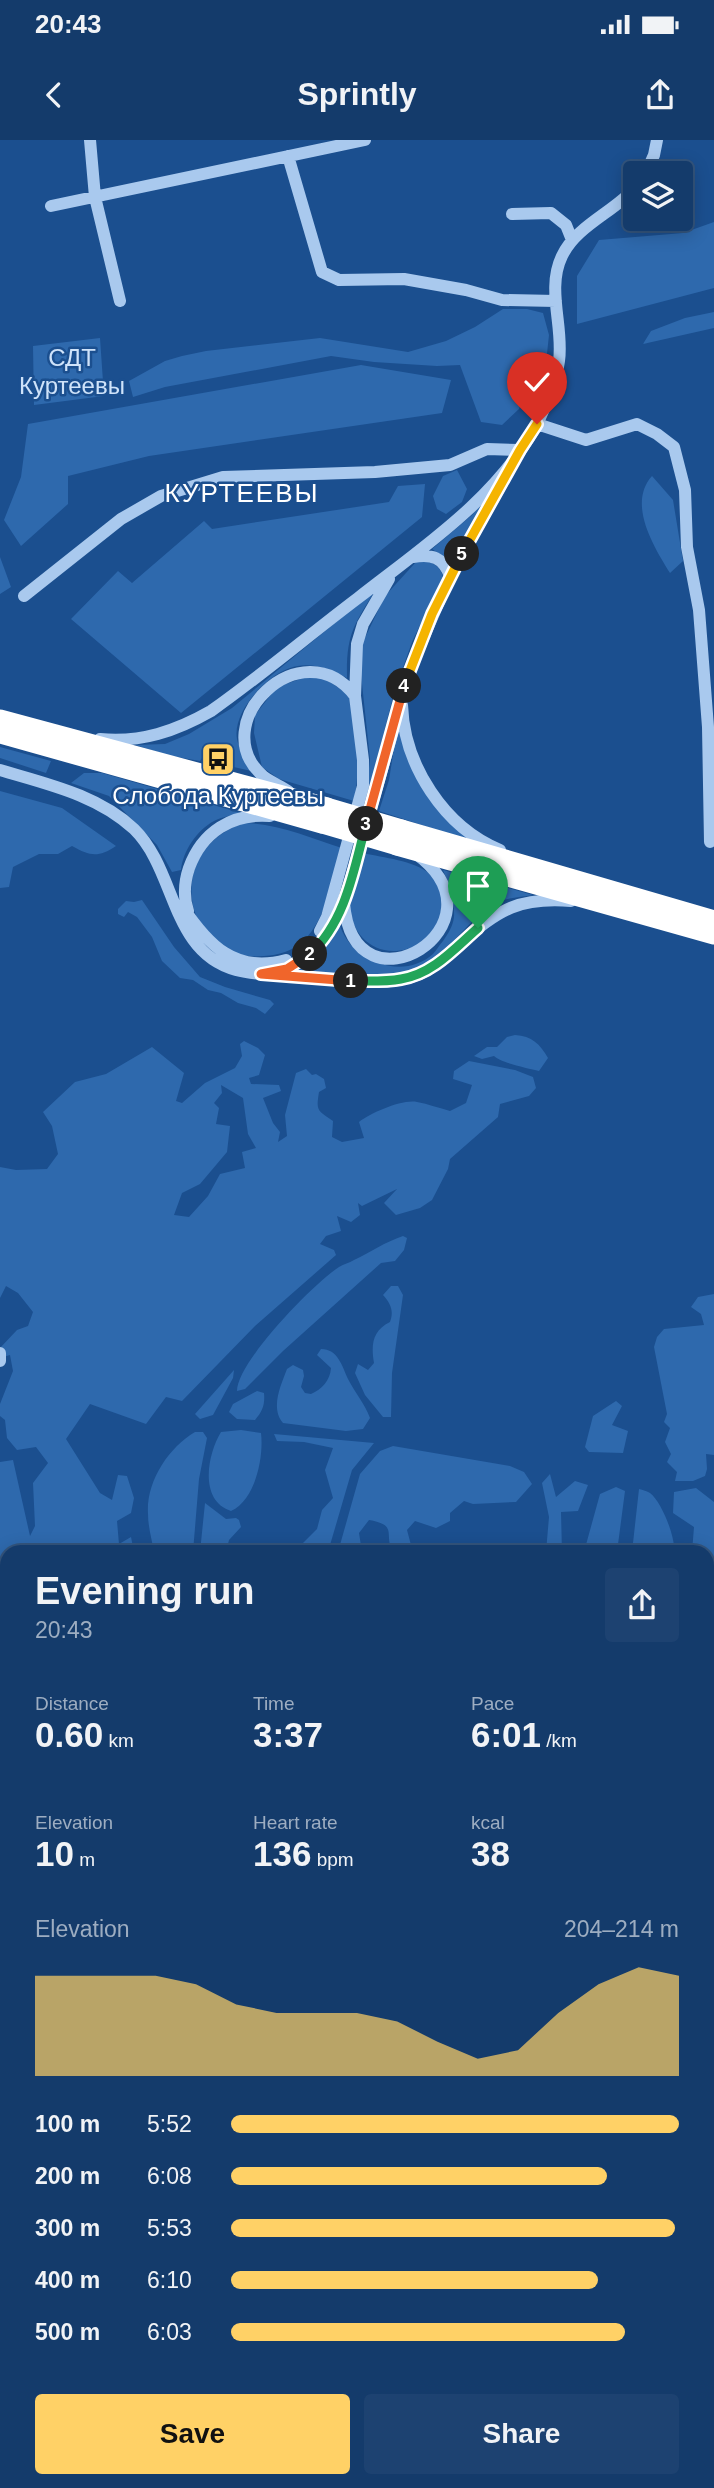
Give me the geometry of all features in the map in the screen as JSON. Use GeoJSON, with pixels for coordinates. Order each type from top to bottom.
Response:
{"type":"FeatureCollection","features":[{"type":"Feature","properties":{"kind":"highway"},"geometry":{"type":"LineString","coordinates":[[0,719],[61,735],[714,935]]}},
{"type":"Feature","properties":{"kind":"highway"},"geometry":{"type":"LineString","coordinates":[[0,734],[304,810]]}},
{"type":"Feature","properties":{"kind":"highway"},"geometry":{"type":"LineString","coordinates":[[402,841],[556,873],[714,920]]}},
{"type":"Feature","properties":{"kind":"street"},"geometry":{"type":"LineString","coordinates":[[90,140],[95,197],[120,302]]}},
{"type":"Feature","properties":{"kind":"street"},"geometry":{"type":"LineString","coordinates":[[51,206],[365,140]]}},
{"type":"Feature","properties":{"kind":"street"},"geometry":{"type":"LineString","coordinates":[[651,161],[657,140]]}},
{"type":"Feature","properties":{"kind":"street"},"geometry":{"type":"LineString","coordinates":[[288,156],[322,272],[339,280],[404,279],[466,290],[502,300],[556,301]]}},
{"type":"Feature","properties":{"kind":"street"},"geometry":{"type":"LineString","coordinates":[[261,974],[287,969],[304,959],[320,944],[344,903],[404,687],[432,614],[450,576],[537,424],[553,385],[559,360],[556,301],[561,257],[572,240],[623,201]]}},
{"type":"Feature","properties":{"kind":"street"},"geometry":{"type":"LineString","coordinates":[[512,214],[551,213],[566,225],[572,240]]}},
{"type":"Feature","properties":{"kind":"street"},"geometry":{"type":"LineString","coordinates":[[537,424],[586,440],[637,425],[657,434],[674,447],[685,490],[687,547],[699,610],[708,727],[710,842]]}},
{"type":"Feature","properties":{"kind":"street"},"geometry":{"type":"LineString","coordinates":[[24,596],[121,519],[161,496],[223,477],[375,472],[450,465],[487,449],[520,450]]}},
{"type":"Feature","properties":{"kind":"street"},"geometry":{"type":"LineString","coordinates":[[61,735],[126,740],[185,727],[235,694],[412,557],[477,502],[520,450]]}},
{"type":"Feature","properties":{"kind":"street"},"geometry":{"type":"LineString","coordinates":[[412,557],[426,555],[439,558],[450,576]]}},
{"type":"Feature","properties":{"kind":"street"},"geometry":{"type":"LineString","coordinates":[[169,886],[199,932],[212,946],[230,956],[247,962],[273,964],[293,959],[316,938],[327,916],[363,786],[363,760],[355,695],[354,663],[357,644],[376,598],[396,570]]}},
{"type":"Feature","properties":{"kind":"street"},"geometry":{"type":"LineString","coordinates":[[304,810],[265,777],[252,760],[245,737],[252,707],[259,696],[273,684],[307,671],[334,677],[355,695]]}},
{"type":"Feature","properties":{"kind":"street"},"geometry":{"type":"LineString","coordinates":[[404,687],[402,706],[405,734],[419,771],[434,796],[458,822],[482,840],[556,873]]}},
{"type":"Feature","properties":{"kind":"street"},"geometry":{"type":"LineString","coordinates":[[0,770],[93,801],[111,810],[146,842],[155,855],[177,911],[195,945],[213,961],[235,970],[348,981],[400,980],[418,975],[436,965],[478,928],[509,907],[551,900],[613,906]]}},
{"type":"Feature","properties":{"kind":"street"},"geometry":{"type":"LineString","coordinates":[[199,932],[187,909],[184,895],[192,860],[204,841],[221,825],[244,817],[304,810]]}},
{"type":"Feature","properties":{"kind":"street"},"geometry":{"type":"LineString","coordinates":[[344,903],[346,921],[352,936],[376,957],[402,959],[422,949],[432,940],[444,922],[447,912],[446,894],[442,883],[428,864],[402,841]]}},
{"type":"Feature","properties":{"kind":"street"},"geometry":{"type":"LineString","coordinates":[[0,1353],[0,1361]]}},
{"type":"Feature","properties":{"kind":"green space"},"geometry":{"type":"Polygon","coordinates":[[[714,222],[714,288],[577,324],[577,276],[599,240],[683,233],[714,222]]]}},
{"type":"Feature","properties":{"kind":"green space"},"geometry":{"type":"Polygon","coordinates":[[[503,309],[527,309],[543,313],[549,335],[546,363],[528,382],[519,409],[502,425],[481,422],[460,365],[374,362],[331,356],[165,387],[133,397],[129,381],[165,361],[182,356],[320,338],[408,352],[446,341],[503,309]]]}},
{"type":"Feature","properties":{"kind":"green space"},"geometry":{"type":"Polygon","coordinates":[[[714,312],[714,328],[643,344],[651,331],[685,318],[714,312]]]}},
{"type":"Feature","properties":{"kind":"green space","name":"СДТ Куртеевы"},"geometry":{"type":"Polygon","coordinates":[[[100,338],[104,396],[34,405],[33,346],[100,338]]]}},
{"type":"Feature","properties":{"kind":"green space"},"geometry":{"type":"Polygon","coordinates":[[[361,365],[451,380],[442,413],[149,456],[68,476],[68,504],[21,546],[4,520],[21,477],[28,424],[361,365]]]}},
{"type":"Feature","properties":{"kind":"green space"},"geometry":{"type":"Polygon","coordinates":[[[457,470],[467,489],[462,502],[446,514],[437,509],[433,496],[443,476],[457,470]]]}},
{"type":"Feature","properties":{"kind":"green space"},"geometry":{"type":"Polygon","coordinates":[[[652,476],[673,500],[683,561],[670,573],[651,538],[642,512],[645,487],[652,476]]]}},
{"type":"Feature","properties":{"kind":"green space"},"geometry":{"type":"Polygon","coordinates":[[[425,484],[422,517],[181,713],[71,619],[118,571],[132,583],[204,521],[212,529],[389,502],[398,486],[425,484]]]}},
{"type":"Feature","properties":{"kind":"green space"},"geometry":{"type":"Polygon","coordinates":[[[494,491],[453,563],[432,549],[472,515],[494,491]]]}},
{"type":"Feature","properties":{"kind":"green space"},"geometry":{"type":"Polygon","coordinates":[[[0,557],[11,587],[0,594],[0,557]]]}},
{"type":"Feature","properties":{"kind":"green space"},"geometry":{"type":"Polygon","coordinates":[[[424,560],[436,566],[443,577],[412,642],[395,690],[365,804],[370,759],[360,665],[362,644],[385,596],[416,562],[424,560]]]}},
{"type":"Feature","properties":{"kind":"green space"},"geometry":{"type":"Polygon","coordinates":[[[376,589],[353,630],[348,651],[347,678],[320,667],[297,666],[271,679],[245,707],[237,729],[237,739],[242,752],[256,772],[229,766],[232,756],[208,749],[200,761],[135,745],[165,744],[189,734],[232,708],[376,589]]]}},
{"type":"Feature","properties":{"kind":"green space"},"geometry":{"type":"Polygon","coordinates":[[[306,677],[324,678],[349,695],[357,748],[354,801],[279,779],[262,767],[254,733],[255,715],[277,687],[306,677]]]}},
{"type":"Feature","properties":{"kind":"green space"},"geometry":{"type":"Polygon","coordinates":[[[398,723],[410,762],[424,790],[444,814],[474,842],[379,811],[389,780],[398,723]]]}},
{"type":"Feature","properties":{"kind":"green space"},"geometry":{"type":"Polygon","coordinates":[[[0,747],[51,761],[46,773],[0,758],[0,747]]]}},
{"type":"Feature","properties":{"kind":"green space"},"geometry":{"type":"Polygon","coordinates":[[[84,773],[102,773],[241,813],[217,820],[202,830],[188,849],[181,870],[172,872],[157,845],[109,796],[71,783],[84,773]]]}},
{"type":"Feature","properties":{"kind":"green space"},"geometry":{"type":"Polygon","coordinates":[[[0,791],[62,808],[116,846],[99,854],[89,854],[72,846],[58,854],[39,854],[13,867],[9,887],[0,888],[0,791]]]}},
{"type":"Feature","properties":{"kind":"green space"},"geometry":{"type":"Polygon","coordinates":[[[244,823],[281,828],[342,848],[324,910],[318,921],[303,941],[280,953],[264,956],[237,954],[215,943],[200,925],[193,903],[192,879],[200,857],[217,837],[244,823]]]}},
{"type":"Feature","properties":{"kind":"green space"},"geometry":{"type":"Polygon","coordinates":[[[363,853],[398,860],[423,869],[436,882],[442,900],[439,920],[435,930],[422,945],[396,951],[385,950],[367,942],[360,935],[351,915],[349,899],[363,853]]]}},
{"type":"Feature","properties":{"kind":"green space"},"geometry":{"type":"Polygon","coordinates":[[[443,870],[533,895],[501,901],[489,908],[438,956],[414,971],[371,977],[291,971],[320,951],[339,922],[353,947],[378,963],[406,966],[433,954],[448,933],[454,917],[453,899],[443,870]]]}},
{"type":"Feature","properties":{"kind":"green space"},"geometry":{"type":"Polygon","coordinates":[[[142,900],[174,947],[200,977],[270,1000],[274,1004],[265,1014],[221,993],[208,990],[193,980],[180,978],[162,961],[152,937],[137,917],[128,912],[124,917],[118,914],[118,909],[126,901],[142,900]]]}},
{"type":"Feature","properties":{"kind":"green space"},"geometry":{"type":"Polygon","coordinates":[[[515,1035],[531,1039],[545,1053],[548,1058],[539,1071],[508,1063],[494,1056],[482,1059],[474,1056],[487,1047],[497,1047],[507,1037],[515,1035]]]}},
{"type":"Feature","properties":{"kind":"green space"},"geometry":{"type":"Polygon","coordinates":[[[244,1041],[265,1055],[259,1075],[249,1078],[251,1084],[279,1085],[281,1091],[263,1098],[273,1123],[280,1132],[278,1142],[287,1136],[285,1115],[296,1073],[306,1069],[312,1075],[316,1074],[324,1079],[326,1088],[319,1092],[318,1107],[333,1121],[332,1137],[342,1142],[364,1138],[359,1122],[395,1105],[417,1102],[450,1111],[466,1103],[472,1085],[453,1079],[454,1071],[469,1061],[515,1070],[533,1077],[536,1088],[529,1096],[500,1104],[498,1117],[450,1159],[448,1169],[432,1200],[420,1208],[396,1215],[384,1203],[397,1189],[362,1206],[358,1203],[360,1215],[351,1222],[337,1216],[341,1231],[326,1236],[320,1244],[334,1250],[336,1255],[255,1326],[182,1401],[166,1397],[146,1424],[90,1404],[66,1439],[100,1493],[112,1500],[118,1475],[127,1476],[134,1498],[131,1513],[117,1521],[119,1544],[131,1537],[133,1545],[0,1545],[0,1462],[13,1460],[30,1536],[35,1526],[33,1483],[48,1463],[36,1447],[17,1450],[7,1438],[5,1420],[0,1416],[0,1404],[13,1371],[10,1355],[0,1358],[0,1348],[17,1330],[28,1326],[33,1312],[18,1293],[6,1286],[0,1298],[0,1167],[16,1170],[47,1169],[58,1154],[52,1126],[43,1112],[75,1082],[106,1074],[152,1047],[184,1073],[176,1101],[182,1103],[205,1083],[235,1068],[242,1056],[240,1044],[244,1041]],[[221,1085],[222,1093],[214,1103],[219,1108],[216,1124],[230,1126],[227,1152],[200,1184],[182,1193],[174,1215],[189,1217],[208,1196],[220,1174],[245,1168],[242,1152],[256,1148],[248,1134],[243,1098],[221,1085]]]}},
{"type":"Feature","properties":{"kind":"green space"},"geometry":{"type":"Polygon","coordinates":[[[403,1236],[407,1238],[404,1250],[395,1261],[381,1263],[245,1389],[237,1391],[240,1378],[263,1343],[313,1289],[339,1267],[403,1236]]]}},
{"type":"Feature","properties":{"kind":"green space"},"geometry":{"type":"Polygon","coordinates":[[[391,1286],[398,1286],[403,1295],[392,1373],[391,1417],[383,1417],[365,1395],[355,1373],[358,1364],[368,1370],[374,1363],[374,1339],[379,1330],[390,1322],[392,1314],[383,1295],[391,1286]]]}},
{"type":"Feature","properties":{"kind":"green space"},"geometry":{"type":"Polygon","coordinates":[[[714,1294],[714,1455],[706,1454],[705,1476],[693,1481],[675,1481],[677,1472],[667,1462],[671,1454],[665,1442],[670,1428],[664,1422],[667,1414],[654,1347],[657,1337],[664,1329],[704,1325],[701,1314],[691,1307],[698,1297],[714,1294]]]}},
{"type":"Feature","properties":{"kind":"green space"},"geometry":{"type":"Polygon","coordinates":[[[321,1349],[332,1352],[339,1359],[365,1408],[370,1418],[363,1429],[346,1431],[283,1423],[279,1417],[278,1396],[287,1369],[293,1365],[303,1370],[301,1387],[305,1393],[315,1392],[327,1381],[331,1368],[317,1355],[321,1349]]]}},
{"type":"Feature","properties":{"kind":"green space"},"geometry":{"type":"Polygon","coordinates":[[[234,1370],[233,1378],[213,1415],[200,1419],[195,1414],[234,1370]]]}},
{"type":"Feature","properties":{"kind":"green space"},"geometry":{"type":"Polygon","coordinates":[[[257,1391],[264,1393],[264,1401],[255,1420],[237,1419],[229,1412],[233,1404],[257,1391]]]}},
{"type":"Feature","properties":{"kind":"green space"},"geometry":{"type":"Polygon","coordinates":[[[616,1401],[622,1406],[612,1425],[628,1431],[623,1453],[589,1452],[585,1447],[593,1416],[616,1401]]]}},
{"type":"Feature","properties":{"kind":"green space"},"geometry":{"type":"Polygon","coordinates":[[[241,1430],[261,1433],[261,1454],[252,1488],[239,1506],[231,1511],[221,1506],[214,1498],[210,1488],[210,1464],[221,1432],[241,1430]]]}},
{"type":"Feature","properties":{"kind":"green space"},"geometry":{"type":"Polygon","coordinates":[[[195,1432],[203,1432],[207,1438],[199,1479],[194,1545],[153,1545],[148,1519],[151,1490],[161,1467],[185,1439],[195,1432]]]}},
{"type":"Feature","properties":{"kind":"green space"},"geometry":{"type":"Polygon","coordinates":[[[274,1434],[374,1443],[352,1470],[330,1545],[301,1545],[317,1529],[322,1510],[333,1498],[325,1470],[333,1448],[304,1442],[277,1441],[274,1434]]]}},
{"type":"Feature","properties":{"kind":"green space"},"geometry":{"type":"Polygon","coordinates":[[[393,1446],[510,1466],[524,1472],[532,1484],[516,1502],[473,1504],[464,1501],[450,1513],[450,1521],[436,1528],[415,1521],[407,1530],[411,1545],[390,1545],[387,1528],[369,1520],[359,1533],[361,1545],[340,1545],[360,1474],[380,1451],[393,1446]]]}},
{"type":"Feature","properties":{"kind":"green space"},"geometry":{"type":"Polygon","coordinates":[[[550,1474],[556,1497],[575,1481],[588,1485],[578,1511],[561,1512],[562,1545],[547,1545],[549,1517],[542,1483],[550,1474]]]}},
{"type":"Feature","properties":{"kind":"green space"},"geometry":{"type":"Polygon","coordinates":[[[616,1487],[625,1491],[618,1545],[586,1545],[600,1494],[616,1487]]]}},
{"type":"Feature","properties":{"kind":"green space"},"geometry":{"type":"Polygon","coordinates":[[[696,1488],[714,1502],[714,1545],[693,1545],[694,1527],[673,1513],[674,1492],[696,1488]]]}},
{"type":"Feature","properties":{"kind":"green space"},"geometry":{"type":"Polygon","coordinates":[[[639,1489],[650,1493],[659,1504],[674,1545],[633,1545],[639,1489]]]}},
{"type":"Feature","properties":{"kind":"green space"},"geometry":{"type":"Polygon","coordinates":[[[205,1503],[226,1519],[239,1520],[241,1527],[228,1545],[201,1545],[205,1503]]]}},
{"type":"Feature","properties":{"kind":"place","name":"Слобода Куртеевы"},"geometry":{"type":"Point","coordinates":[218,759]}},
{"type":"Feature","properties":{"kind":"district","name":"КУРТЕЕВЫ"},"geometry":{"type":"Point","coordinates":[242,493]}},
{"type":"Feature","properties":{"kind":"route"},"geometry":{"type":"LineString","coordinates":[[478,928],[436,965],[418,975],[400,980],[348,981],[261,974],[287,969],[304,959],[320,944],[344,903],[394,719],[432,614],[450,576],[537,424]]}}]}
